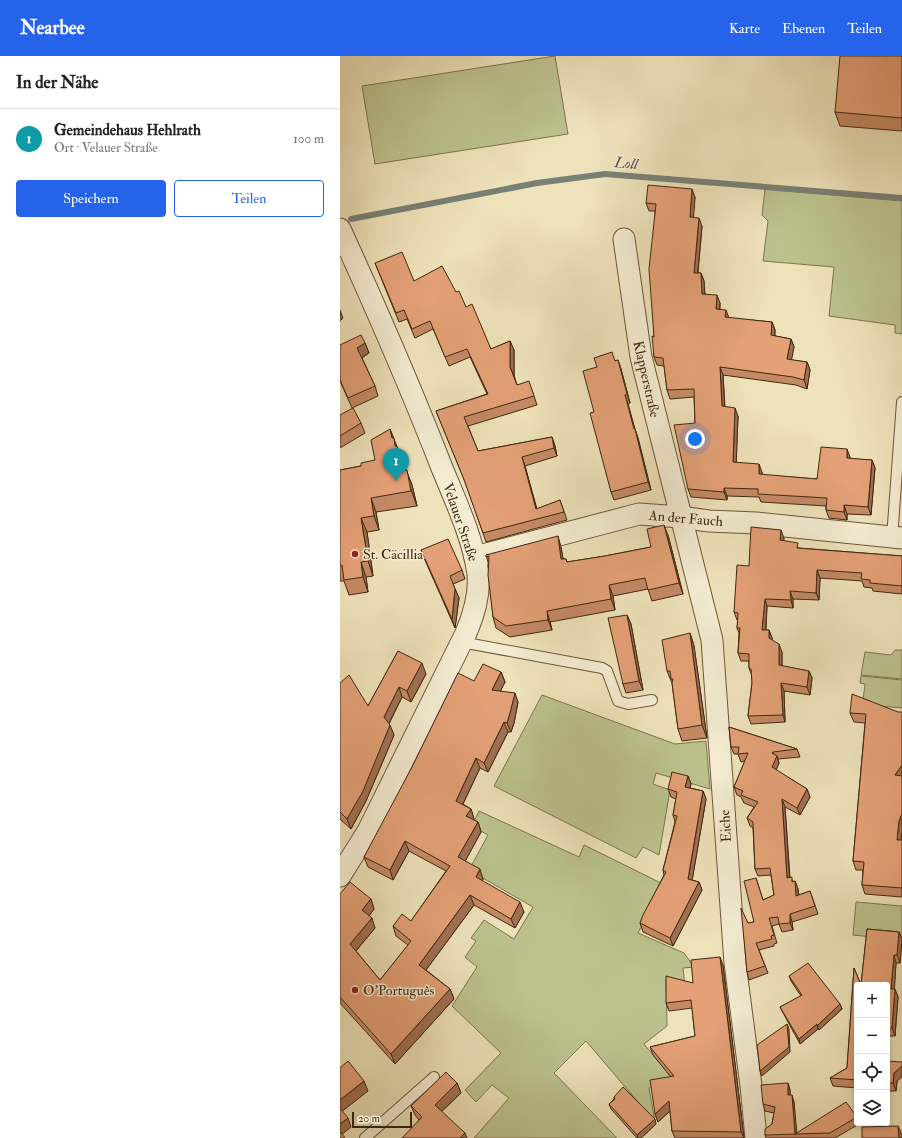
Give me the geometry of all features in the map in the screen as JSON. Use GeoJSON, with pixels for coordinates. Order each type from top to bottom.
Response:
{"type":"FeatureCollection","features":[{"type":"Feature","properties":{"kind":"street","name":"Velauer Straße"},"geometry":{"type":"LineString","coordinates":[[340,229],[426,426],[464,524],[475,557],[478,575],[478,594],[474,615],[368,831],[340,876]]}},
{"type":"Feature","properties":{"kind":"street","name":"Klapperstraße"},"geometry":{"type":"LineString","coordinates":[[624,239],[641,357],[680,517]]}},
{"type":"Feature","properties":{"kind":"street","name":"An der Fauch"},"geometry":{"type":"LineString","coordinates":[[475,557],[639,514],[709,521],[756,523],[897,538]]}},
{"type":"Feature","properties":{"kind":"street","name":"Eiche"},"geometry":{"type":"LineString","coordinates":[[680,517],[712,640],[735,963],[751,1086],[756,1138]]}},
{"type":"Feature","properties":{"kind":"lane"},"geometry":{"type":"LineString","coordinates":[[897,538],[902,402]]}},
{"type":"Feature","properties":{"kind":"lane"},"geometry":{"type":"LineString","coordinates":[[461,642],[602,668],[607,671],[618,701],[628,704],[652,700]]}},
{"type":"Feature","properties":{"kind":"lane"},"geometry":{"type":"LineString","coordinates":[[365,1138],[434,1077]]}},
{"type":"Feature","properties":{"kind":"green space"},"geometry":{"type":"Polygon","coordinates":[[[555,56],[568,134],[375,164],[362,86],[555,56]]]}},
{"type":"Feature","properties":{"kind":"green space"},"geometry":{"type":"Polygon","coordinates":[[[765,189],[902,201],[902,334],[895,333],[895,325],[829,316],[834,267],[763,261],[768,221],[762,215],[765,189]]]}},
{"type":"Feature","properties":{"kind":"green space"},"geometry":{"type":"Polygon","coordinates":[[[895,650],[902,650],[902,679],[861,675],[865,652],[891,655],[895,650]]]}},
{"type":"Feature","properties":{"kind":"green space"},"geometry":{"type":"Polygon","coordinates":[[[861,676],[902,680],[902,708],[868,705],[863,700],[865,684],[860,683],[861,676]]]}},
{"type":"Feature","properties":{"kind":"green space"},"geometry":{"type":"Polygon","coordinates":[[[542,695],[675,744],[706,741],[710,789],[656,773],[653,784],[670,790],[659,855],[643,847],[636,858],[494,786],[542,695]]]}},
{"type":"Feature","properties":{"kind":"green space"},"geometry":{"type":"Polygon","coordinates":[[[479,811],[579,857],[584,845],[663,884],[638,933],[684,953],[694,967],[683,968],[685,986],[666,980],[667,1026],[644,1044],[676,1083],[649,1088],[655,1122],[586,1041],[554,1073],[617,1138],[474,1138],[509,1098],[492,1085],[476,1102],[465,1090],[501,1053],[452,1006],[477,967],[465,957],[476,941],[471,938],[484,920],[514,939],[533,907],[469,870],[488,835],[472,826],[479,811]]]}},
{"type":"Feature","properties":{"kind":"green space"},"geometry":{"type":"Polygon","coordinates":[[[856,902],[902,906],[902,940],[853,935],[856,902]]]}},
{"type":"Feature","properties":{"kind":"building"},"geometry":{"type":"Polygon","coordinates":[[[840,56],[902,56],[902,118],[835,112],[840,56]]]}},
{"type":"Feature","properties":{"kind":"building"},"geometry":{"type":"Polygon","coordinates":[[[648,185],[692,189],[690,217],[699,218],[694,273],[701,273],[702,294],[717,295],[716,309],[726,310],[725,317],[772,322],[771,335],[791,339],[787,359],[807,362],[804,380],[793,377],[720,367],[722,406],[735,408],[733,462],[759,464],[759,474],[817,479],[821,447],[847,449],[847,458],[872,460],[868,507],[844,505],[844,512],[826,510],[827,498],[758,494],[758,489],[724,488],[724,492],[688,489],[674,425],[695,423],[694,389],[667,390],[663,358],[654,357],[649,269],[656,204],[646,203],[648,185]]]}},
{"type":"Feature","properties":{"kind":"building"},"geometry":{"type":"Polygon","coordinates":[[[402,252],[414,281],[442,266],[456,292],[459,291],[466,307],[472,304],[491,349],[510,341],[510,367],[517,385],[529,381],[534,396],[464,417],[478,451],[552,437],[554,448],[522,457],[536,509],[560,500],[564,512],[483,533],[463,477],[436,411],[488,394],[467,349],[445,357],[430,321],[412,329],[404,310],[396,313],[375,263],[402,252]]]}},
{"type":"Feature","properties":{"kind":"building"},"geometry":{"type":"Polygon","coordinates":[[[361,335],[365,343],[357,348],[375,386],[348,398],[340,380],[340,345],[361,335]]]}},
{"type":"Feature","properties":{"kind":"building"},"geometry":{"type":"Polygon","coordinates":[[[612,352],[615,361],[618,360],[627,394],[625,395],[648,482],[611,492],[590,413],[594,412],[583,371],[597,367],[594,358],[612,352]]]}},
{"type":"Feature","properties":{"kind":"building"},"geometry":{"type":"Polygon","coordinates":[[[353,408],[361,423],[340,436],[340,415],[353,408]]]}},
{"type":"Feature","properties":{"kind":"building"},"geometry":{"type":"Polygon","coordinates":[[[390,429],[392,438],[394,438],[395,446],[397,446],[398,454],[400,454],[402,462],[404,462],[405,470],[407,470],[411,491],[371,498],[374,516],[361,518],[368,561],[361,562],[363,577],[344,580],[342,565],[340,566],[340,470],[361,466],[361,463],[375,460],[371,440],[390,429]]]}},
{"type":"Feature","properties":{"kind":"building"},"geometry":{"type":"Polygon","coordinates":[[[664,525],[679,583],[648,590],[645,578],[609,585],[611,599],[547,611],[548,620],[506,626],[493,617],[488,575],[489,556],[486,557],[486,555],[558,536],[561,559],[566,559],[567,562],[605,556],[651,547],[647,529],[664,525]]]}},
{"type":"Feature","properties":{"kind":"building"},"geometry":{"type":"Polygon","coordinates":[[[751,527],[781,530],[780,540],[798,543],[797,548],[902,556],[902,586],[870,583],[870,580],[861,579],[862,573],[817,570],[816,593],[790,591],[791,600],[765,599],[762,630],[769,630],[769,638],[779,644],[779,665],[809,671],[807,687],[781,683],[783,715],[748,716],[752,683],[751,669],[749,668],[749,654],[738,653],[740,628],[737,628],[738,613],[734,612],[737,565],[749,566],[751,527]]]}},
{"type":"Feature","properties":{"kind":"building"},"geometry":{"type":"Polygon","coordinates":[[[448,539],[462,570],[450,576],[455,589],[452,619],[421,550],[448,539]]]}},
{"type":"Feature","properties":{"kind":"building"},"geometry":{"type":"Polygon","coordinates":[[[627,615],[639,681],[623,684],[608,618],[627,615]]]}},
{"type":"Feature","properties":{"kind":"building"},"geometry":{"type":"Polygon","coordinates":[[[690,633],[702,725],[678,729],[672,683],[673,679],[671,679],[670,671],[667,671],[662,640],[690,633]]]}},
{"type":"Feature","properties":{"kind":"building"},"geometry":{"type":"Polygon","coordinates":[[[398,651],[422,663],[407,691],[399,687],[384,717],[390,725],[363,791],[347,819],[340,812],[340,683],[349,675],[368,706],[398,651]]]}},
{"type":"Feature","properties":{"kind":"building"},"geometry":{"type":"Polygon","coordinates":[[[483,664],[501,672],[492,690],[515,693],[507,723],[504,722],[484,763],[476,758],[456,801],[471,809],[466,816],[478,822],[458,857],[480,869],[476,877],[520,902],[511,919],[470,895],[419,965],[450,989],[391,1054],[340,997],[340,894],[350,882],[371,899],[362,910],[372,918],[350,944],[380,980],[411,941],[393,926],[402,914],[411,921],[450,866],[405,841],[390,870],[364,857],[412,767],[458,673],[474,681],[483,664]]]}},
{"type":"Feature","properties":{"kind":"building"},"geometry":{"type":"Polygon","coordinates":[[[852,694],[898,712],[902,712],[902,765],[895,775],[902,776],[902,814],[899,821],[897,840],[902,840],[902,888],[862,885],[864,862],[853,861],[866,714],[850,713],[852,694]]]}},
{"type":"Feature","properties":{"kind":"building"},"geometry":{"type":"Polygon","coordinates":[[[729,727],[797,749],[773,752],[772,753],[777,756],[772,767],[807,789],[797,808],[782,799],[787,878],[792,877],[792,882],[795,881],[796,896],[810,891],[815,906],[790,914],[790,923],[779,924],[778,917],[769,918],[774,935],[771,936],[772,939],[756,943],[765,966],[747,972],[741,908],[748,923],[754,922],[744,881],[756,878],[763,900],[774,895],[770,868],[755,869],[753,822],[747,818],[758,802],[741,795],[743,791],[734,787],[748,753],[738,754],[739,747],[731,747],[729,727]]]}},
{"type":"Feature","properties":{"kind":"building"},"geometry":{"type":"Polygon","coordinates":[[[672,772],[688,776],[685,787],[703,791],[688,879],[699,882],[670,938],[640,923],[666,872],[663,870],[677,816],[673,815],[677,792],[668,789],[672,772]]]}},
{"type":"Feature","properties":{"kind":"building"},"geometry":{"type":"Polygon","coordinates":[[[867,929],[899,932],[897,955],[894,955],[891,989],[895,989],[892,1028],[890,1028],[890,982],[861,982],[867,929]]]}},
{"type":"Feature","properties":{"kind":"building"},"geometry":{"type":"Polygon","coordinates":[[[720,957],[741,1132],[672,1131],[669,1101],[655,1114],[650,1080],[674,1076],[650,1047],[695,1036],[691,1000],[666,1003],[666,976],[693,983],[691,960],[720,957]]]}},
{"type":"Feature","properties":{"kind":"building"},"geometry":{"type":"Polygon","coordinates":[[[808,963],[840,1004],[817,1026],[817,1024],[799,1039],[780,1007],[802,995],[789,976],[808,963]]]}},
{"type":"Feature","properties":{"kind":"building"},"geometry":{"type":"Polygon","coordinates":[[[854,968],[860,982],[854,982],[854,1080],[830,1078],[847,1068],[854,968]]]}},
{"type":"Feature","properties":{"kind":"building"},"geometry":{"type":"Polygon","coordinates":[[[787,1024],[789,1047],[760,1071],[757,1045],[787,1024]]]}},
{"type":"Feature","properties":{"kind":"building"},"geometry":{"type":"Polygon","coordinates":[[[348,1061],[364,1081],[340,1100],[340,1068],[348,1061]]]}},
{"type":"Feature","properties":{"kind":"building"},"geometry":{"type":"Polygon","coordinates":[[[890,1061],[902,1062],[902,1066],[894,1073],[893,1083],[890,1083],[890,1061]]]}},
{"type":"Feature","properties":{"kind":"building"},"geometry":{"type":"Polygon","coordinates":[[[446,1072],[457,1083],[435,1105],[465,1133],[460,1138],[402,1138],[422,1117],[411,1106],[446,1072]]]}},
{"type":"Feature","properties":{"kind":"building"},"geometry":{"type":"Polygon","coordinates":[[[788,1083],[788,1095],[792,1095],[795,1134],[846,1102],[854,1113],[854,1119],[830,1133],[765,1135],[765,1129],[772,1124],[775,1107],[763,1104],[761,1085],[788,1083]]]}},
{"type":"Feature","properties":{"kind":"building"},"geometry":{"type":"Polygon","coordinates":[[[623,1087],[655,1119],[637,1135],[609,1104],[615,1099],[614,1097],[623,1087]]]}},
{"type":"Feature","properties":{"kind":"building"},"geometry":{"type":"Polygon","coordinates":[[[340,1108],[348,1118],[340,1124],[340,1108]]]}},
{"type":"Feature","properties":{"kind":"building"},"geometry":{"type":"Polygon","coordinates":[[[898,1126],[899,1138],[862,1138],[862,1127],[898,1126]]]}},
{"type":"Feature","properties":{"kind":"building"},"geometry":{"type":"Polygon","coordinates":[[[340,1131],[345,1138],[340,1138],[340,1131]]]}},
{"type":"Feature","properties":{"kind":"waterway","name":"Loll"},"geometry":{"type":"LineString","coordinates":[[351,219],[537,183],[605,174],[902,198]]}},
{"type":"Feature","properties":{"kind":"place","name":"Gemeindehaus Hehlrath"},"geometry":{"type":"Point","coordinates":[396,481]}},
{"type":"Feature","properties":{"kind":"place","name":"St. Cäcillia"},"geometry":{"type":"Point","coordinates":[355,554]}},
{"type":"Feature","properties":{"kind":"place","name":"O'Português"},"geometry":{"type":"Point","coordinates":[355,990]}}]}
